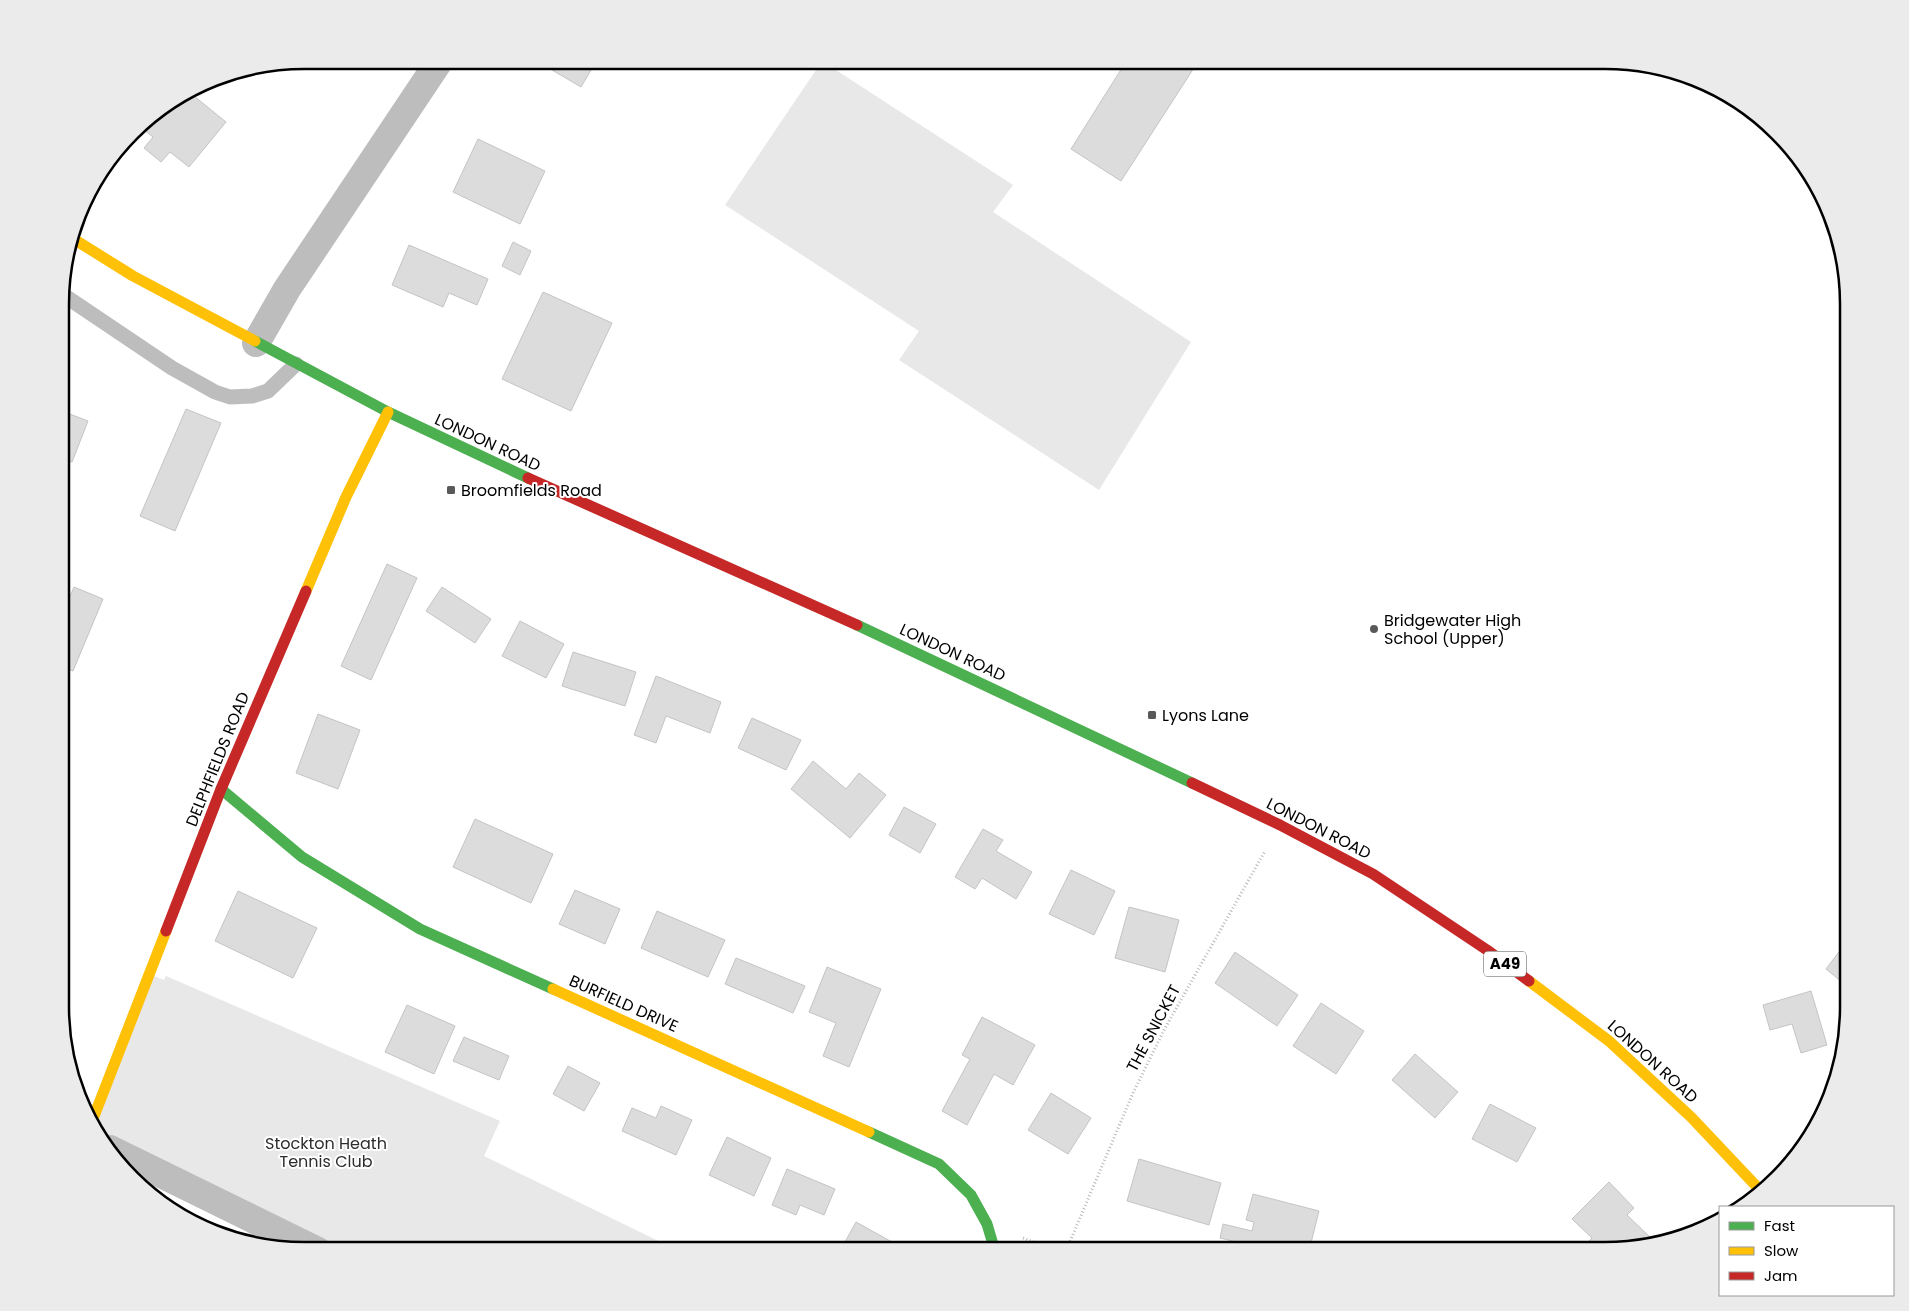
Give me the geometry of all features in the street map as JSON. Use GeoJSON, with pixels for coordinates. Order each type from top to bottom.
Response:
{"type":"FeatureCollection","features":[{"type":"Feature","properties":{"kind":"main road","name":"LONDON ROAD"},"geometry":{"type":"LineString","coordinates":[[77,241],[133,276],[388,412],[549,488],[888,639],[1280,825],[1372,874],[1487,950],[1609,1041],[1696,1122],[1756,1187]]}},
{"type":"Feature","properties":{"kind":"main road","name":"DELPHFIELDS ROAD"},"geometry":{"type":"LineString","coordinates":[[95,1114],[221,789],[346,497],[388,412]]}},
{"type":"Feature","properties":{"kind":"main road","name":"BURFIELD DRIVE"},"geometry":{"type":"LineString","coordinates":[[221,789],[302,857],[420,929],[939,1164],[971,1195],[987,1224],[992,1242]]}},
{"type":"Feature","properties":{"kind":"street"},"geometry":{"type":"LineString","coordinates":[[256,343],[287,290],[434,69]]}},
{"type":"Feature","properties":{"kind":"street"},"geometry":{"type":"LineString","coordinates":[[120,1154],[302,1242]]}},
{"type":"Feature","properties":{"kind":"lane"},"geometry":{"type":"LineString","coordinates":[[69,299],[172,368],[215,392],[230,397],[252,396],[268,391],[296,364]]}},
{"type":"Feature","properties":{"kind":"path","name":"THE SNICKET"},"geometry":{"type":"LineString","coordinates":[[1070,1242],[1134,1093],[1164,1030],[1280,825]]}},
{"type":"Feature","properties":{"kind":"green space"},"geometry":{"type":"Polygon","coordinates":[[[817,69],[834,69],[1013,185],[993,212],[1191,342],[1099,490],[899,360],[919,331],[725,205],[817,69]]]}},
{"type":"Feature","properties":{"kind":"green space","name":"Stockton Heath Tennis Club"},"geometry":{"type":"Polygon","coordinates":[[[149,974],[164,980],[166,976],[500,1121],[484,1156],[661,1242],[288,1242],[258,1238],[247,1235],[253,1219],[120,1154],[97,1119],[149,974]]]}},
{"type":"Feature","properties":{"kind":"building"},"geometry":{"type":"Polygon","coordinates":[[[553,69],[592,69],[581,87],[553,69]]]}},
{"type":"Feature","properties":{"kind":"building"},"geometry":{"type":"Polygon","coordinates":[[[1121,69],[1193,69],[1121,181],[1071,149],[1121,69]]]}},
{"type":"Feature","properties":{"kind":"building"},"geometry":{"type":"Polygon","coordinates":[[[194,96],[226,122],[189,167],[170,152],[161,162],[144,148],[153,137],[145,131],[173,108],[194,96]]]}},
{"type":"Feature","properties":{"kind":"building"},"geometry":{"type":"Polygon","coordinates":[[[478,139],[545,171],[520,224],[453,192],[478,139]]]}},
{"type":"Feature","properties":{"kind":"building"},"geometry":{"type":"Polygon","coordinates":[[[513,242],[531,251],[520,275],[502,266],[513,242]]]}},
{"type":"Feature","properties":{"kind":"building"},"geometry":{"type":"Polygon","coordinates":[[[409,245],[488,279],[477,305],[449,293],[443,307],[392,285],[409,245]]]}},
{"type":"Feature","properties":{"kind":"building"},"geometry":{"type":"Polygon","coordinates":[[[543,292],[612,323],[571,411],[502,379],[543,292]]]}},
{"type":"Feature","properties":{"kind":"building"},"geometry":{"type":"Polygon","coordinates":[[[186,409],[221,423],[175,531],[140,516],[186,409]]]}},
{"type":"Feature","properties":{"kind":"building"},"geometry":{"type":"Polygon","coordinates":[[[69,414],[88,421],[72,462],[69,461],[69,414]]]}},
{"type":"Feature","properties":{"kind":"building"},"geometry":{"type":"Polygon","coordinates":[[[387,564],[417,578],[371,680],[341,666],[387,564]]]}},
{"type":"Feature","properties":{"kind":"building"},"geometry":{"type":"Polygon","coordinates":[[[74,587],[103,599],[73,671],[69,670],[69,599],[74,587]]]}},
{"type":"Feature","properties":{"kind":"building"},"geometry":{"type":"Polygon","coordinates":[[[442,587],[491,619],[475,643],[426,611],[442,587]]]}},
{"type":"Feature","properties":{"kind":"building"},"geometry":{"type":"Polygon","coordinates":[[[520,621],[564,644],[546,678],[502,656],[520,621]]]}},
{"type":"Feature","properties":{"kind":"building"},"geometry":{"type":"Polygon","coordinates":[[[573,652],[636,672],[625,706],[562,686],[573,652]]]}},
{"type":"Feature","properties":{"kind":"building"},"geometry":{"type":"Polygon","coordinates":[[[656,676],[721,702],[710,733],[666,716],[656,743],[634,735],[656,676]]]}},
{"type":"Feature","properties":{"kind":"building"},"geometry":{"type":"Polygon","coordinates":[[[318,714],[360,730],[338,789],[296,773],[318,714]]]}},
{"type":"Feature","properties":{"kind":"building"},"geometry":{"type":"Polygon","coordinates":[[[752,718],[801,740],[786,770],[738,748],[752,718]]]}},
{"type":"Feature","properties":{"kind":"building"},"geometry":{"type":"Polygon","coordinates":[[[813,761],[846,789],[859,773],[886,795],[850,838],[791,789],[813,761]]]}},
{"type":"Feature","properties":{"kind":"building"},"geometry":{"type":"Polygon","coordinates":[[[904,807],[936,824],[920,853],[889,835],[904,807]]]}},
{"type":"Feature","properties":{"kind":"building"},"geometry":{"type":"Polygon","coordinates":[[[475,819],[553,854],[531,903],[453,867],[475,819]]]}},
{"type":"Feature","properties":{"kind":"building"},"geometry":{"type":"Polygon","coordinates":[[[983,829],[1003,840],[996,851],[1032,872],[1016,899],[982,878],[975,889],[955,877],[983,829]]]}},
{"type":"Feature","properties":{"kind":"building"},"geometry":{"type":"Polygon","coordinates":[[[1071,870],[1115,891],[1094,935],[1049,914],[1071,870]]]}},
{"type":"Feature","properties":{"kind":"building"},"geometry":{"type":"Polygon","coordinates":[[[575,890],[620,909],[605,944],[559,924],[575,890]]]}},
{"type":"Feature","properties":{"kind":"building"},"geometry":{"type":"Polygon","coordinates":[[[238,891],[317,928],[293,978],[215,941],[238,891]]]}},
{"type":"Feature","properties":{"kind":"building"},"geometry":{"type":"Polygon","coordinates":[[[1129,907],[1179,920],[1165,972],[1115,958],[1129,907]]]}},
{"type":"Feature","properties":{"kind":"building"},"geometry":{"type":"Polygon","coordinates":[[[657,911],[725,940],[708,977],[641,948],[657,911]]]}},
{"type":"Feature","properties":{"kind":"building"},"geometry":{"type":"Polygon","coordinates":[[[1840,951],[1840,980],[1826,969],[1840,951]]]}},
{"type":"Feature","properties":{"kind":"building"},"geometry":{"type":"Polygon","coordinates":[[[1235,952],[1298,995],[1277,1026],[1215,983],[1235,952]]]}},
{"type":"Feature","properties":{"kind":"building"},"geometry":{"type":"Polygon","coordinates":[[[736,958],[805,986],[793,1013],[725,984],[736,958]]]}},
{"type":"Feature","properties":{"kind":"building"},"geometry":{"type":"Polygon","coordinates":[[[827,967],[881,989],[849,1067],[823,1056],[836,1023],[809,1012],[827,967]]]}},
{"type":"Feature","properties":{"kind":"building"},"geometry":{"type":"Polygon","coordinates":[[[1811,991],[1827,1045],[1801,1053],[1792,1024],[1770,1030],[1763,1005],[1811,991]]]}},
{"type":"Feature","properties":{"kind":"building"},"geometry":{"type":"Polygon","coordinates":[[[1321,1003],[1364,1031],[1336,1074],[1293,1046],[1321,1003]]]}},
{"type":"Feature","properties":{"kind":"building"},"geometry":{"type":"Polygon","coordinates":[[[407,1005],[455,1026],[434,1074],[385,1052],[407,1005]]]}},
{"type":"Feature","properties":{"kind":"building"},"geometry":{"type":"Polygon","coordinates":[[[982,1017],[1035,1045],[1013,1085],[994,1074],[967,1125],[942,1111],[970,1059],[962,1055],[982,1017]]]}},
{"type":"Feature","properties":{"kind":"building"},"geometry":{"type":"Polygon","coordinates":[[[464,1037],[509,1056],[499,1080],[453,1061],[464,1037]]]}},
{"type":"Feature","properties":{"kind":"building"},"geometry":{"type":"Polygon","coordinates":[[[1415,1054],[1458,1092],[1435,1118],[1392,1080],[1415,1054]]]}},
{"type":"Feature","properties":{"kind":"building"},"geometry":{"type":"Polygon","coordinates":[[[568,1066],[600,1083],[584,1111],[553,1094],[568,1066]]]}},
{"type":"Feature","properties":{"kind":"building"},"geometry":{"type":"Polygon","coordinates":[[[1051,1093],[1091,1118],[1068,1154],[1028,1130],[1051,1093]]]}},
{"type":"Feature","properties":{"kind":"building"},"geometry":{"type":"Polygon","coordinates":[[[1490,1104],[1536,1128],[1517,1162],[1472,1139],[1490,1104]]]}},
{"type":"Feature","properties":{"kind":"building"},"geometry":{"type":"Polygon","coordinates":[[[661,1106],[692,1120],[676,1155],[622,1131],[632,1108],[656,1118],[661,1106]]]}},
{"type":"Feature","properties":{"kind":"building"},"geometry":{"type":"Polygon","coordinates":[[[727,1137],[771,1158],[754,1196],[709,1175],[727,1137]]]}},
{"type":"Feature","properties":{"kind":"building"},"geometry":{"type":"Polygon","coordinates":[[[1139,1159],[1221,1183],[1209,1225],[1127,1201],[1139,1159]]]}},
{"type":"Feature","properties":{"kind":"building"},"geometry":{"type":"Polygon","coordinates":[[[787,1169],[835,1189],[824,1215],[800,1205],[796,1215],[772,1205],[787,1169]]]}},
{"type":"Feature","properties":{"kind":"building"},"geometry":{"type":"Polygon","coordinates":[[[1609,1182],[1634,1208],[1627,1215],[1651,1238],[1621,1242],[1588,1242],[1592,1238],[1572,1219],[1609,1182]]]}},
{"type":"Feature","properties":{"kind":"building"},"geometry":{"type":"Polygon","coordinates":[[[1253,1194],[1319,1211],[1311,1242],[1237,1242],[1220,1238],[1223,1224],[1252,1231],[1254,1222],[1246,1220],[1253,1194]]]}},
{"type":"Feature","properties":{"kind":"building"},"geometry":{"type":"Polygon","coordinates":[[[856,1222],[892,1242],[845,1242],[856,1222]]]}},
{"type":"Feature","properties":{"kind":"traffic: fast"},"geometry":{"type":"LineString","coordinates":[[255,341],[388,412],[528,478]]}},
{"type":"Feature","properties":{"kind":"traffic: fast"},"geometry":{"type":"LineString","coordinates":[[857,625],[1192,783]]}},
{"type":"Feature","properties":{"kind":"traffic: fast"},"geometry":{"type":"LineString","coordinates":[[221,789],[302,857],[420,929],[553,989]]}},
{"type":"Feature","properties":{"kind":"traffic: fast"},"geometry":{"type":"LineString","coordinates":[[869,1132],[939,1164],[971,1195],[987,1224],[992,1242]]}},
{"type":"Feature","properties":{"kind":"traffic: slow"},"geometry":{"type":"LineString","coordinates":[[77,241],[133,276],[255,341]]}},
{"type":"Feature","properties":{"kind":"traffic: slow"},"geometry":{"type":"LineString","coordinates":[[306,591],[346,497],[388,412]]}},
{"type":"Feature","properties":{"kind":"traffic: slow"},"geometry":{"type":"LineString","coordinates":[[95,1114],[166,931]]}},
{"type":"Feature","properties":{"kind":"traffic: slow"},"geometry":{"type":"LineString","coordinates":[[1529,981],[1609,1041],[1691,1117],[1757,1187]]}},
{"type":"Feature","properties":{"kind":"traffic: slow"},"geometry":{"type":"LineString","coordinates":[[553,989],[869,1132]]}},
{"type":"Feature","properties":{"kind":"traffic: jam"},"geometry":{"type":"LineString","coordinates":[[528,478],[857,625]]}},
{"type":"Feature","properties":{"kind":"traffic: jam"},"geometry":{"type":"LineString","coordinates":[[166,931],[221,789],[306,591]]}},
{"type":"Feature","properties":{"kind":"traffic: jam"},"geometry":{"type":"LineString","coordinates":[[1192,783],[1280,825],[1373,874],[1487,950],[1529,981]]}},
{"type":"Feature","properties":{"kind":"place","name":"Broomfields Road"},"geometry":{"type":"Point","coordinates":[451,490]}},
{"type":"Feature","properties":{"kind":"place","name":"Bridgewater High School (Upper)"},"geometry":{"type":"Point","coordinates":[1374,629]}},
{"type":"Feature","properties":{"kind":"place","name":"Lyons Lane"},"geometry":{"type":"Point","coordinates":[1152,715]}}]}
